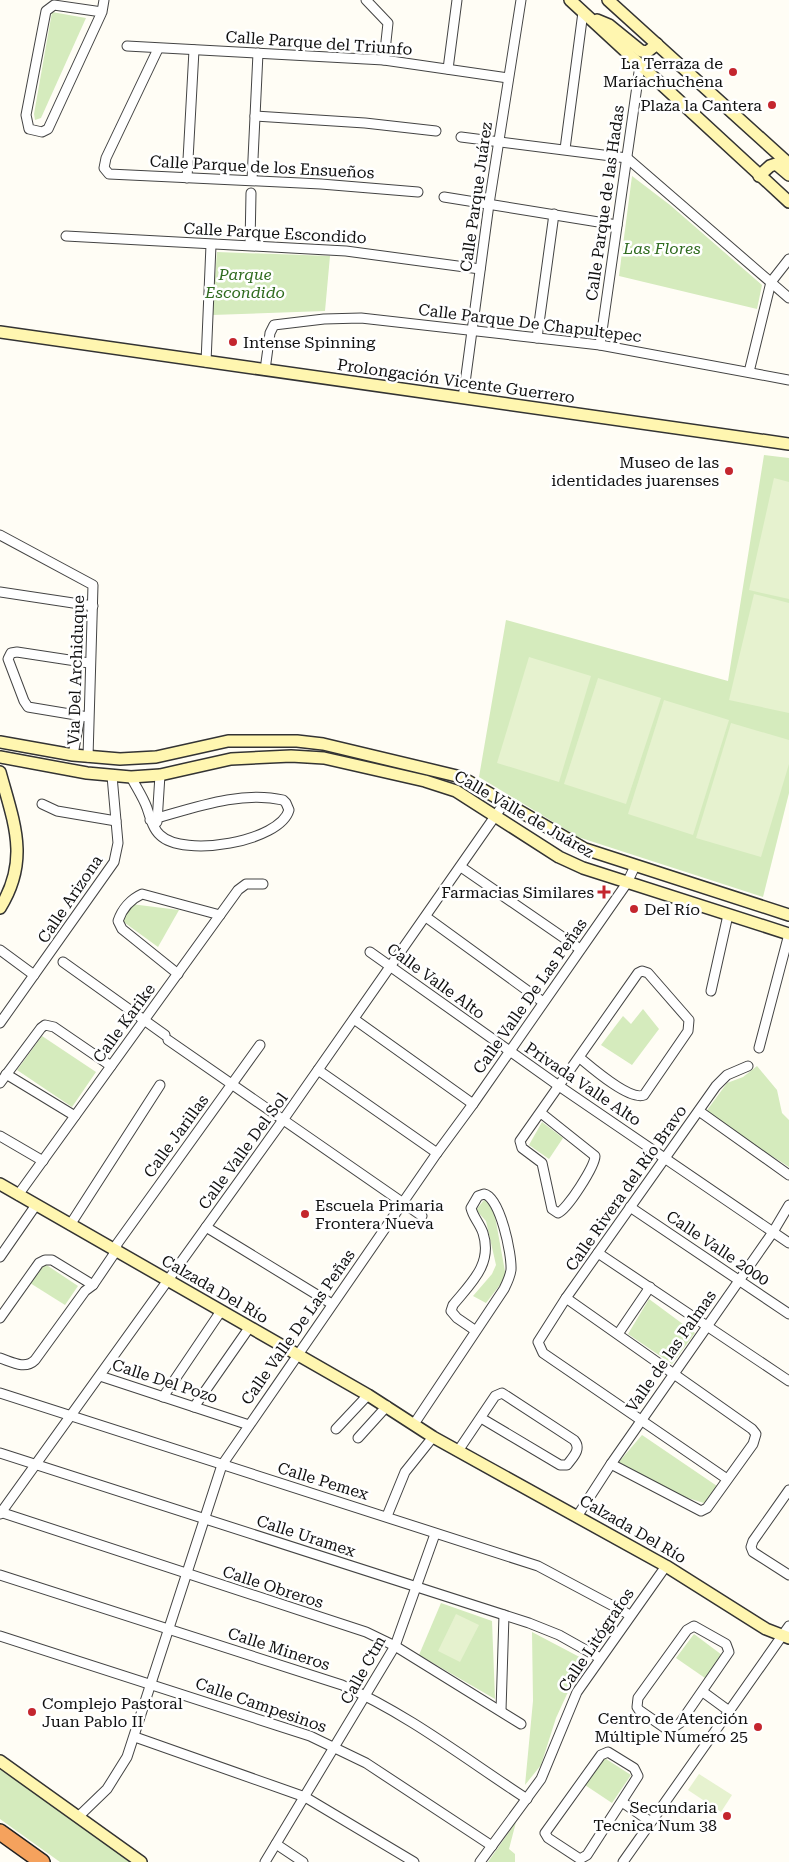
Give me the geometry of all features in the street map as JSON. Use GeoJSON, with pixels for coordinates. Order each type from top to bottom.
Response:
{"type":"FeatureCollection","features":[{"type":"Feature","properties":{"kind":"highway"},"geometry":{"type":"LineString","coordinates":[[0,1832],[42,1862]]}},
{"type":"Feature","properties":{"kind":"street"},"geometry":{"type":"LineString","coordinates":[[102,12],[49,4],[44,14],[26,115],[29,129],[39,132],[48,129],[102,12],[104,0]]}},
{"type":"Feature","properties":{"kind":"street"},"geometry":{"type":"LineString","coordinates":[[366,0],[388,23],[384,60]]}},
{"type":"Feature","properties":{"kind":"street"},"geometry":{"type":"LineString","coordinates":[[448,69],[457,0]]}},
{"type":"Feature","properties":{"kind":"street","name":"Calle Parque Juárez"},"geometry":{"type":"LineString","coordinates":[[463,398],[498,142],[521,0]]}},
{"type":"Feature","properties":{"kind":"street"},"geometry":{"type":"LineString","coordinates":[[570,0],[789,202]]}},
{"type":"Feature","properties":{"kind":"street"},"geometry":{"type":"LineString","coordinates":[[608,0],[789,164]]}},
{"type":"Feature","properties":{"kind":"street"},"geometry":{"type":"LineString","coordinates":[[566,149],[583,12]]}},
{"type":"Feature","properties":{"kind":"street"},"geometry":{"type":"LineString","coordinates":[[593,20],[609,25],[641,51],[647,52],[657,44]]}},
{"type":"Feature","properties":{"kind":"street","name":"Calle Parque del Triunfo"},"geometry":{"type":"LineString","coordinates":[[127,46],[384,60],[508,78]]}},
{"type":"Feature","properties":{"kind":"street","name":"Calle Parque de los Ensueños"},"geometry":{"type":"LineString","coordinates":[[158,49],[106,158],[104,168],[106,172],[113,174],[252,180],[418,192]]}},
{"type":"Feature","properties":{"kind":"street"},"geometry":{"type":"LineString","coordinates":[[187,178],[194,50]]}},
{"type":"Feature","properties":{"kind":"street"},"geometry":{"type":"LineString","coordinates":[[252,180],[258,52]]}},
{"type":"Feature","properties":{"kind":"street","name":"Calle Parque de las Hadas"},"geometry":{"type":"LineString","coordinates":[[600,345],[640,65]]}},
{"type":"Feature","properties":{"kind":"street"},"geometry":{"type":"LineString","coordinates":[[255,116],[365,123],[436,131]]}},
{"type":"Feature","properties":{"kind":"street"},"geometry":{"type":"LineString","coordinates":[[461,137],[627,158],[789,298]]}},
{"type":"Feature","properties":{"kind":"street"},"geometry":{"type":"LineString","coordinates":[[759,176],[770,166],[776,164],[789,175]]}},
{"type":"Feature","properties":{"kind":"street"},"geometry":{"type":"LineString","coordinates":[[250,245],[251,193]]}},
{"type":"Feature","properties":{"kind":"street"},"geometry":{"type":"LineString","coordinates":[[444,197],[617,225]]}},
{"type":"Feature","properties":{"kind":"street"},"geometry":{"type":"LineString","coordinates":[[537,338],[554,214]]}},
{"type":"Feature","properties":{"kind":"street","name":"Calle Parque Escondido"},"geometry":{"type":"LineString","coordinates":[[66,236],[365,252],[480,269]]}},
{"type":"Feature","properties":{"kind":"street"},"geometry":{"type":"LineString","coordinates":[[206,362],[211,245]]}},
{"type":"Feature","properties":{"kind":"street"},"geometry":{"type":"LineString","coordinates":[[749,372],[771,282],[789,259]]}},
{"type":"Feature","properties":{"kind":"street","name":"Calle Parque De Chapultepec"},"geometry":{"type":"LineString","coordinates":[[265,370],[270,333],[278,323],[361,318],[600,345],[789,380]]}},
{"type":"Feature","properties":{"kind":"street","name":"Prolongación Vicente Guerrero"},"geometry":{"type":"LineString","coordinates":[[0,332],[789,444]]}},
{"type":"Feature","properties":{"kind":"street","name":"Via Del Archiduque"},"geometry":{"type":"LineString","coordinates":[[0,534],[94,585],[84,716],[73,755]]}},
{"type":"Feature","properties":{"kind":"street"},"geometry":{"type":"LineString","coordinates":[[0,592],[93,606]]}},
{"type":"Feature","properties":{"kind":"street"},"geometry":{"type":"LineString","coordinates":[[84,716],[28,707],[24,702],[9,662],[10,655],[16,652],[89,663]]}},
{"type":"Feature","properties":{"kind":"street","name":"Via Del Archiduque"},"geometry":{"type":"LineString","coordinates":[[84,716],[88,757]]}},
{"type":"Feature","properties":{"kind":"street","name":"Calle Valle de Juárez"},"geometry":{"type":"LineString","coordinates":[[0,742],[73,755],[120,759],[156,757],[228,742],[309,741],[461,777],[570,842],[635,866],[789,915]]}},
{"type":"Feature","properties":{"kind":"street"},"geometry":{"type":"LineString","coordinates":[[228,742],[230,759]]}},
{"type":"Feature","properties":{"kind":"street"},"geometry":{"type":"LineString","coordinates":[[20,761],[23,746]]}},
{"type":"Feature","properties":{"kind":"street","name":"Calle Valle de Juárez"},"geometry":{"type":"LineString","coordinates":[[0,759],[112,776],[131,777],[160,775],[230,759],[291,756],[316,757],[425,781],[456,791],[571,863],[627,883],[789,934]]}},
{"type":"Feature","properties":{"kind":"street"},"geometry":{"type":"LineString","coordinates":[[0,772],[3,801],[14,824],[18,854],[14,883],[0,908]]}},
{"type":"Feature","properties":{"kind":"street"},"geometry":{"type":"LineString","coordinates":[[154,822],[160,775]]}},
{"type":"Feature","properties":{"kind":"street","name":"Calle Arizona"},"geometry":{"type":"LineString","coordinates":[[0,1023],[114,862],[117,851],[112,776]]}},
{"type":"Feature","properties":{"kind":"street"},"geometry":{"type":"LineString","coordinates":[[131,777],[160,836],[170,841],[210,847],[268,832],[281,823],[289,810],[283,800],[245,798],[225,801],[154,822]]}},
{"type":"Feature","properties":{"kind":"street"},"geometry":{"type":"LineString","coordinates":[[456,791],[461,777]]}},
{"type":"Feature","properties":{"kind":"street","name":"Calle Valle Del Sol"},"geometry":{"type":"LineString","coordinates":[[0,1513],[37,1465],[283,1120],[505,802]]}},
{"type":"Feature","properties":{"kind":"street"},"geometry":{"type":"LineString","coordinates":[[42,804],[57,811],[116,820]]}},
{"type":"Feature","properties":{"kind":"street","name":"Calle Valle De Las Peñas"},"geometry":{"type":"LineString","coordinates":[[78,1817],[95,1802],[115,1778],[128,1757],[222,1465],[402,1202],[473,1104],[627,883],[635,866]]}},
{"type":"Feature","properties":{"kind":"street"},"geometry":{"type":"LineString","coordinates":[[461,867],[580,949]]}},
{"type":"Feature","properties":{"kind":"street","name":"Calle Karike"},"geometry":{"type":"LineString","coordinates":[[18,1195],[241,887],[250,884],[263,884]]}},
{"type":"Feature","properties":{"kind":"street"},"geometry":{"type":"LineString","coordinates":[[178,974],[122,929],[118,921],[121,914],[132,900],[142,894],[220,914]]}},
{"type":"Feature","properties":{"kind":"street"},"geometry":{"type":"LineString","coordinates":[[760,924],[766,908]]}},
{"type":"Feature","properties":{"kind":"street"},"geometry":{"type":"LineString","coordinates":[[711,991],[728,915]]}},
{"type":"Feature","properties":{"kind":"street"},"geometry":{"type":"LineString","coordinates":[[426,917],[543,1002]]}},
{"type":"Feature","properties":{"kind":"street"},"geometry":{"type":"LineString","coordinates":[[759,1048],[789,934]]}},
{"type":"Feature","properties":{"kind":"street"},"geometry":{"type":"LineString","coordinates":[[0,950],[34,975]]}},
{"type":"Feature","properties":{"kind":"street","name":"Calle Valle Alto"},"geometry":{"type":"LineString","coordinates":[[370,952],[509,1052]]}},
{"type":"Feature","properties":{"kind":"street"},"geometry":{"type":"LineString","coordinates":[[63,962],[166,1038],[422,1216]]}},
{"type":"Feature","properties":{"kind":"street"},"geometry":{"type":"LineString","coordinates":[[541,1113],[595,1156],[593,1164],[562,1212],[555,1212],[552,1209],[542,1163],[522,1148],[520,1141],[580,1058],[634,976],[642,971],[648,973],[689,1020],[688,1031],[644,1095],[628,1093],[580,1058]]}},
{"type":"Feature","properties":{"kind":"street"},"geometry":{"type":"LineString","coordinates":[[354,1019],[473,1104]]}},
{"type":"Feature","properties":{"kind":"street"},"geometry":{"type":"LineString","coordinates":[[0,1083],[41,1028],[49,1025],[111,1066]]}},
{"type":"Feature","properties":{"kind":"street","name":"Calle Jarillas"},"geometry":{"type":"LineString","coordinates":[[0,1358],[21,1365],[29,1364],[35,1360],[260,1045]]}},
{"type":"Feature","properties":{"kind":"street","name":"Privada Valle Alto"},"geometry":{"type":"LineString","coordinates":[[509,1052],[665,1158]]}},
{"type":"Feature","properties":{"kind":"street","name":"Calle Rivera del Río Bravo"},"geometry":{"type":"LineString","coordinates":[[641,1420],[543,1352],[538,1347],[539,1338],[722,1079],[734,1071],[748,1066]]}},
{"type":"Feature","properties":{"kind":"street"},"geometry":{"type":"LineString","coordinates":[[318,1070],[437,1153]]}},
{"type":"Feature","properties":{"kind":"street"},"geometry":{"type":"LineString","coordinates":[[6,1074],[75,1116]]}},
{"type":"Feature","properties":{"kind":"street"},"geometry":{"type":"LineString","coordinates":[[70,1224],[160,1085]]}},
{"type":"Feature","properties":{"kind":"street"},"geometry":{"type":"LineString","coordinates":[[699,1111],[789,1175]]}},
{"type":"Feature","properties":{"kind":"street"},"geometry":{"type":"LineString","coordinates":[[0,1136],[43,1161]]}},
{"type":"Feature","properties":{"kind":"street"},"geometry":{"type":"LineString","coordinates":[[665,1158],[789,1243]]}},
{"type":"Feature","properties":{"kind":"street","name":"Calzada Del Río"},"geometry":{"type":"LineString","coordinates":[[0,1184],[387,1406],[433,1437],[578,1515],[785,1638]]}},
{"type":"Feature","properties":{"kind":"street"},"geometry":{"type":"LineString","coordinates":[[414,1424],[476,1331],[504,1289],[511,1269],[500,1213],[494,1200],[484,1194],[478,1196],[471,1208],[484,1235],[486,1258],[481,1270],[453,1305],[451,1311],[476,1331]]}},
{"type":"Feature","properties":{"kind":"street","name":"Valle de las Palmas"},"geometry":{"type":"LineString","coordinates":[[578,1515],[641,1420],[772,1232],[789,1204]]}},
{"type":"Feature","properties":{"kind":"street"},"geometry":{"type":"LineString","coordinates":[[0,1257],[36,1205]]}},
{"type":"Feature","properties":{"kind":"street","name":"Calle Valle 2000"},"geometry":{"type":"LineString","coordinates":[[630,1207],[789,1314]]}},
{"type":"Feature","properties":{"kind":"street"},"geometry":{"type":"LineString","coordinates":[[206,1228],[332,1304]]}},
{"type":"Feature","properties":{"kind":"street"},"geometry":{"type":"LineString","coordinates":[[598,1253],[787,1380]]}},
{"type":"Feature","properties":{"kind":"street"},"geometry":{"type":"LineString","coordinates":[[0,1318],[40,1263],[45,1260],[52,1260],[88,1286]]}},
{"type":"Feature","properties":{"kind":"street"},"geometry":{"type":"LineString","coordinates":[[618,1334],[650,1287]]}},
{"type":"Feature","properties":{"kind":"street"},"geometry":{"type":"LineString","coordinates":[[566,1298],[752,1429],[756,1437],[753,1444],[707,1508],[696,1510],[611,1464]]}},
{"type":"Feature","properties":{"kind":"street"},"geometry":{"type":"LineString","coordinates":[[163,1397],[221,1311]]}},
{"type":"Feature","properties":{"kind":"street"},"geometry":{"type":"LineString","coordinates":[[194,1407],[249,1328]]}},
{"type":"Feature","properties":{"kind":"street","name":"Calle Del Pozo"},"geometry":{"type":"LineString","coordinates":[[100,1376],[249,1424]]}},
{"type":"Feature","properties":{"kind":"street","name":"Calle Pemex"},"geometry":{"type":"LineString","coordinates":[[0,1393],[538,1566],[630,1615]]}},
{"type":"Feature","properties":{"kind":"street"},"geometry":{"type":"LineString","coordinates":[[458,1451],[495,1396],[502,1393],[574,1440],[578,1445],[577,1451],[567,1465],[560,1465],[481,1418]]}},
{"type":"Feature","properties":{"kind":"street"},"geometry":{"type":"LineString","coordinates":[[336,1429],[368,1395]]}},
{"type":"Feature","properties":{"kind":"street"},"geometry":{"type":"LineString","coordinates":[[358,1438],[387,1406]]}},
{"type":"Feature","properties":{"kind":"street"},"geometry":{"type":"LineString","coordinates":[[641,1420],[727,1479]]}},
{"type":"Feature","properties":{"kind":"street"},"geometry":{"type":"LineString","coordinates":[[387,1516],[405,1472],[433,1437]]}},
{"type":"Feature","properties":{"kind":"street","name":"Calle Uramex"},"geometry":{"type":"LineString","coordinates":[[0,1453],[504,1615],[559,1635],[600,1658]]}},
{"type":"Feature","properties":{"kind":"street"},"geometry":{"type":"LineString","coordinates":[[788,1573],[753,1552],[751,1547],[753,1541],[789,1490]]}},
{"type":"Feature","properties":{"kind":"street","name":"Calle Obreros"},"geometry":{"type":"LineString","coordinates":[[0,1513],[366,1632],[395,1646],[521,1724]]}},
{"type":"Feature","properties":{"kind":"street","name":"Calle Ctm"},"geometry":{"type":"LineString","coordinates":[[265,1862],[367,1696],[395,1646],[435,1534]]}},
{"type":"Feature","properties":{"kind":"street","name":"Calle Litógrafos"},"geometry":{"type":"LineString","coordinates":[[480,1862],[527,1799],[547,1768],[562,1725],[577,1692],[666,1566]]}},
{"type":"Feature","properties":{"kind":"street","name":"Calle Mineros"},"geometry":{"type":"LineString","coordinates":[[0,1575],[313,1675],[367,1696],[527,1799]]}},
{"type":"Feature","properties":{"kind":"street"},"geometry":{"type":"LineString","coordinates":[[501,1710],[504,1615]]}},
{"type":"Feature","properties":{"kind":"street"},"geometry":{"type":"LineString","coordinates":[[694,1626],[726,1644],[729,1652],[703,1692],[680,1723],[671,1729],[665,1728],[637,1707],[638,1698],[687,1630],[694,1626]]}},
{"type":"Feature","properties":{"kind":"street"},"geometry":{"type":"LineString","coordinates":[[622,1862],[729,1711],[785,1638],[789,1626]]}},
{"type":"Feature","properties":{"kind":"street","name":"Calle Campesinos"},"geometry":{"type":"LineString","coordinates":[[0,1636],[150,1686],[283,1726],[336,1747],[385,1775],[492,1846]]}},
{"type":"Feature","properties":{"kind":"street"},"geometry":{"type":"LineString","coordinates":[[703,1692],[729,1711]]}},
{"type":"Feature","properties":{"kind":"street"},"geometry":{"type":"LineString","coordinates":[[134,1737],[306,1797],[414,1862]]}},
{"type":"Feature","properties":{"kind":"street"},"geometry":{"type":"LineString","coordinates":[[604,1753],[612,1753],[637,1772],[636,1781],[622,1802],[584,1858],[575,1857],[546,1836],[548,1827],[604,1753]]}},
{"type":"Feature","properties":{"kind":"street"},"geometry":{"type":"LineString","coordinates":[[0,1761],[141,1862]]}},
{"type":"Feature","properties":{"kind":"street"},"geometry":{"type":"LineString","coordinates":[[622,1802],[651,1822]]}},
{"type":"Feature","properties":{"kind":"street"},"geometry":{"type":"LineString","coordinates":[[276,1844],[303,1862]]}},
{"type":"Feature","properties":{"kind":"green space"},"geometry":{"type":"Polygon","coordinates":[[[52,12],[86,18],[41,118],[35,120],[34,114],[52,12]]]}},
{"type":"Feature","properties":{"kind":"green space","name":"Las Flores"},"geometry":{"type":"Polygon","coordinates":[[[632,176],[670,205],[762,285],[757,309],[619,276],[632,176]]]}},
{"type":"Feature","properties":{"kind":"green space","name":"Parque Escondido"},"geometry":{"type":"Polygon","coordinates":[[[217,252],[330,256],[325,311],[212,315],[217,252]]]}},
{"type":"Feature","properties":{"kind":"green space"},"geometry":{"type":"Polygon","coordinates":[[[764,455],[789,458],[789,793],[763,897],[578,837],[479,777],[506,620],[728,681],[764,455]]]}},
{"type":"Feature","properties":{"kind":"green space"},"geometry":{"type":"Polygon","coordinates":[[[774,478],[789,482],[789,599],[749,590],[774,478]]]}},
{"type":"Feature","properties":{"kind":"green space"},"geometry":{"type":"Polygon","coordinates":[[[754,594],[789,603],[789,713],[729,700],[754,594]]]}},
{"type":"Feature","properties":{"kind":"green space"},"geometry":{"type":"Polygon","coordinates":[[[529,657],[591,676],[559,782],[497,763],[529,657]]]}},
{"type":"Feature","properties":{"kind":"green space"},"geometry":{"type":"Polygon","coordinates":[[[598,678],[661,698],[626,804],[564,784],[598,678]]]}},
{"type":"Feature","properties":{"kind":"green space"},"geometry":{"type":"Polygon","coordinates":[[[664,700],[729,720],[693,835],[628,814],[664,700]]]}},
{"type":"Feature","properties":{"kind":"green space"},"geometry":{"type":"Polygon","coordinates":[[[731,723],[789,740],[789,764],[761,857],[696,838],[731,723]]]}},
{"type":"Feature","properties":{"kind":"green space"},"geometry":{"type":"Polygon","coordinates":[[[131,904],[179,910],[158,947],[121,920],[131,904]]]}},
{"type":"Feature","properties":{"kind":"green space"},"geometry":{"type":"Polygon","coordinates":[[[643,1009],[659,1029],[632,1065],[601,1045],[623,1016],[631,1024],[643,1009]]]}},
{"type":"Feature","properties":{"kind":"green space"},"geometry":{"type":"Polygon","coordinates":[[[42,1036],[96,1072],[72,1107],[17,1070],[42,1036]]]}},
{"type":"Feature","properties":{"kind":"green space"},"geometry":{"type":"Polygon","coordinates":[[[757,1066],[777,1090],[782,1113],[789,1120],[789,1167],[705,1113],[727,1083],[743,1077],[757,1066]]]}},
{"type":"Feature","properties":{"kind":"green space"},"geometry":{"type":"Polygon","coordinates":[[[542,1122],[563,1138],[549,1159],[529,1145],[542,1122]]]}},
{"type":"Feature","properties":{"kind":"green space"},"geometry":{"type":"Polygon","coordinates":[[[484,1200],[493,1205],[506,1277],[486,1303],[473,1296],[492,1274],[496,1265],[486,1221],[476,1210],[484,1200]]]}},
{"type":"Feature","properties":{"kind":"green space"},"geometry":{"type":"Polygon","coordinates":[[[45,1264],[78,1286],[65,1305],[30,1283],[45,1264]]]}},
{"type":"Feature","properties":{"kind":"green space"},"geometry":{"type":"Polygon","coordinates":[[[649,1299],[695,1333],[672,1364],[628,1334],[649,1299]]]}},
{"type":"Feature","properties":{"kind":"green space"},"geometry":{"type":"Polygon","coordinates":[[[642,1435],[717,1486],[704,1503],[678,1495],[618,1463],[642,1435]]]}},
{"type":"Feature","properties":{"kind":"green space"},"geometry":{"type":"Polygon","coordinates":[[[441,1603],[492,1621],[495,1699],[419,1655],[441,1603]]]}},
{"type":"Feature","properties":{"kind":"green space"},"geometry":{"type":"Polygon","coordinates":[[[456,1614],[479,1625],[460,1662],[438,1651],[456,1614]]]}},
{"type":"Feature","properties":{"kind":"green space"},"geometry":{"type":"Polygon","coordinates":[[[532,1632],[589,1662],[567,1694],[556,1718],[541,1765],[525,1785],[533,1701],[532,1632]]]}},
{"type":"Feature","properties":{"kind":"green space"},"geometry":{"type":"Polygon","coordinates":[[[694,1634],[722,1655],[705,1678],[676,1658],[694,1634]]]}},
{"type":"Feature","properties":{"kind":"green space"},"geometry":{"type":"Polygon","coordinates":[[[603,1757],[631,1775],[612,1803],[585,1785],[603,1757]]]}},
{"type":"Feature","properties":{"kind":"green space"},"geometry":{"type":"Polygon","coordinates":[[[0,1768],[132,1862],[60,1862],[0,1819],[0,1768]]]}},
{"type":"Feature","properties":{"kind":"green space"},"geometry":{"type":"Polygon","coordinates":[[[699,1774],[732,1795],[721,1812],[688,1790],[699,1774]]]}},
{"type":"Feature","properties":{"kind":"green space"},"geometry":{"type":"Polygon","coordinates":[[[516,1822],[509,1849],[515,1854],[515,1862],[488,1862],[516,1822]]]}},
{"type":"Feature","properties":{"kind":"place","name":"La Terraza de Maríachuchena"},"geometry":{"type":"Point","coordinates":[733,72]}},
{"type":"Feature","properties":{"kind":"place","name":"Plaza la Cantera"},"geometry":{"type":"Point","coordinates":[772,105]}},
{"type":"Feature","properties":{"kind":"place","name":"Intense Spinning"},"geometry":{"type":"Point","coordinates":[233,342]}},
{"type":"Feature","properties":{"kind":"place","name":"Museo de las identidades juarenses"},"geometry":{"type":"Point","coordinates":[729,471]}},
{"type":"Feature","properties":{"kind":"place","name":"Farmacias Similares"},"geometry":{"type":"Point","coordinates":[604,892]}},
{"type":"Feature","properties":{"kind":"place","name":"Del Río"},"geometry":{"type":"Point","coordinates":[634,909]}},
{"type":"Feature","properties":{"kind":"place","name":"Escuela Primaria Frontera Nueva"},"geometry":{"type":"Point","coordinates":[305,1214]}},
{"type":"Feature","properties":{"kind":"place","name":"Complejo Pastoral Juan Pablo II"},"geometry":{"type":"Point","coordinates":[32,1712]}},
{"type":"Feature","properties":{"kind":"place","name":"Centro de Atención Múltiple Numero 25"},"geometry":{"type":"Point","coordinates":[758,1727]}},
{"type":"Feature","properties":{"kind":"place","name":"Secundaria Tecnica Num 38"},"geometry":{"type":"Point","coordinates":[727,1816]}}]}
